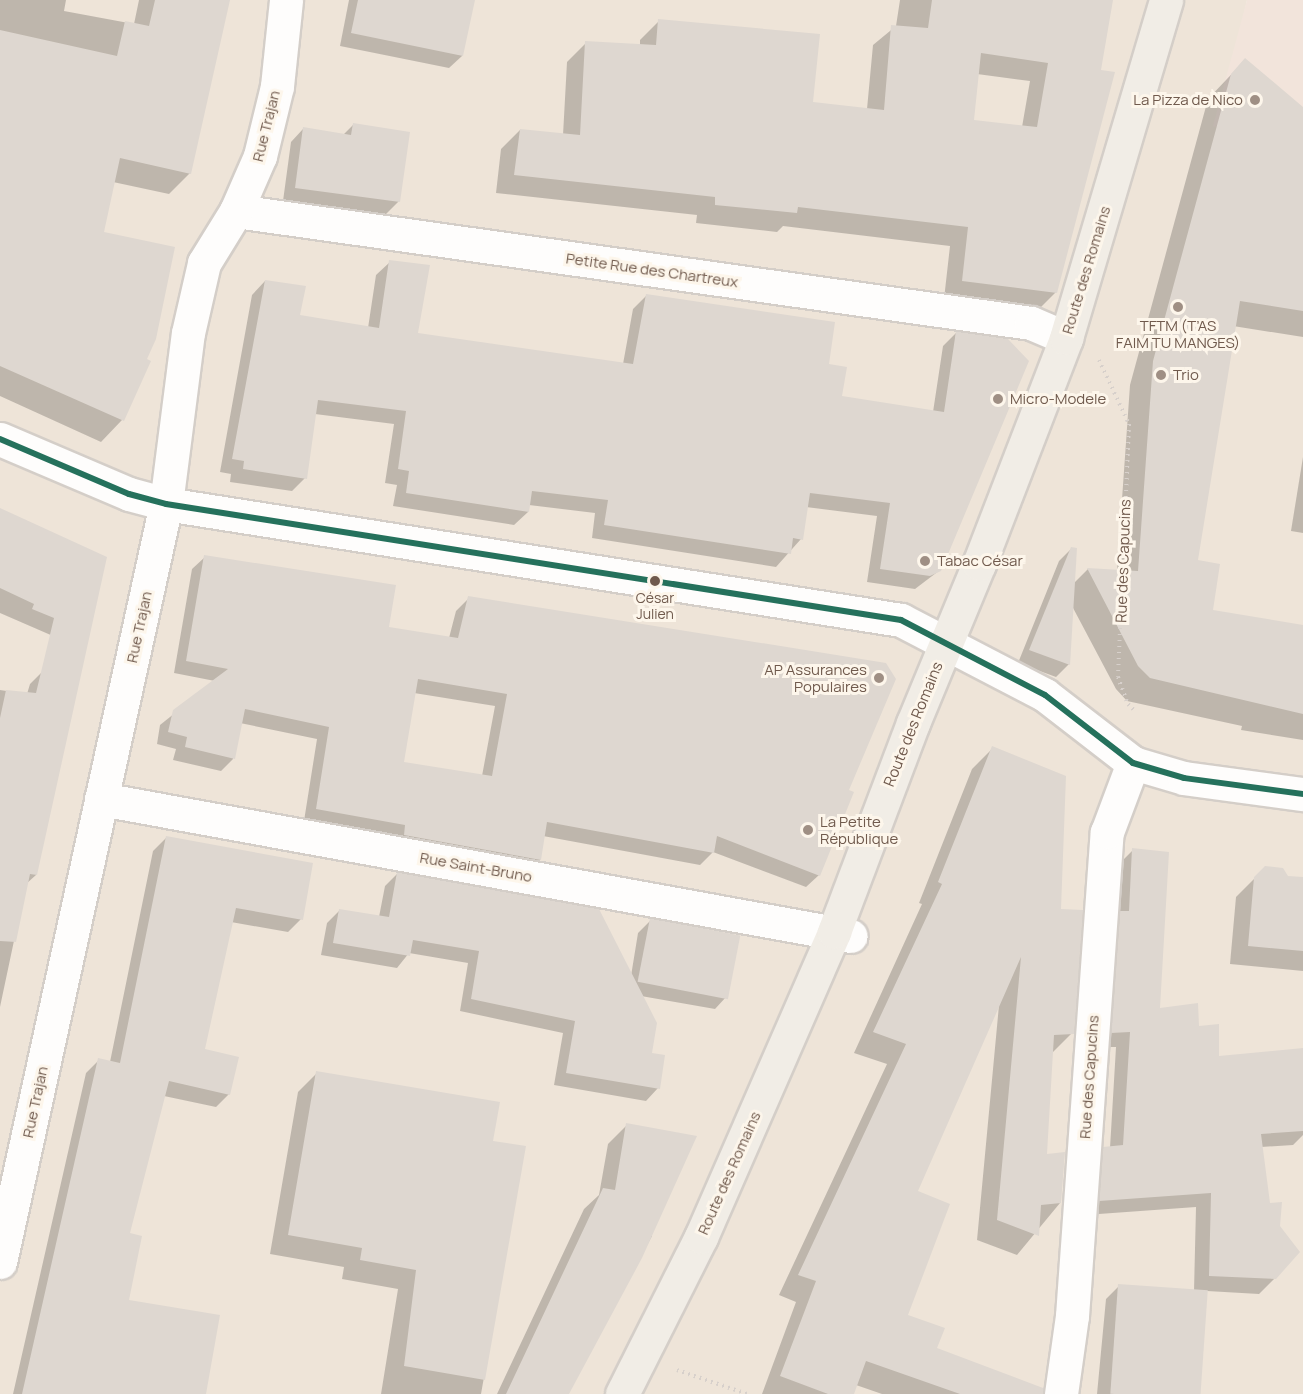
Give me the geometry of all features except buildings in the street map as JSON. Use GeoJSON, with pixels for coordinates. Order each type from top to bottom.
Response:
{"type":"FeatureCollection","features":[{"type":"Feature","properties":{"kind":"main road","name":"Route des Romains"},"geometry":{"type":"LineString","coordinates":[[622,1394],[701,1237],[842,934],[947,640],[1066,338],[1166,0]]}},
{"type":"Feature","properties":{"kind":"street","name":"Rue Trajan"},"geometry":{"type":"LineString","coordinates":[[0,1262],[166,504],[188,333],[204,263],[236,211],[260,156],[277,86],[286,0]]}},
{"type":"Feature","properties":{"kind":"street","name":"Petite Rue des Chartreux"},"geometry":{"type":"LineString","coordinates":[[236,211],[1031,323],[1066,338]]}},
{"type":"Feature","properties":{"kind":"street"},"geometry":{"type":"LineString","coordinates":[[0,439],[129,494],[166,504],[901,620],[947,640],[1045,695],[1133,763],[1184,778],[1303,794]]}},
{"type":"Feature","properties":{"kind":"street","name":"Rue des Capucins"},"geometry":{"type":"LineString","coordinates":[[1061,1394],[1072,1316],[1107,832],[1133,763]]}},
{"type":"Feature","properties":{"kind":"street","name":"Rue Saint-Bruno"},"geometry":{"type":"LineString","coordinates":[[101,799],[842,934]]}},
{"type":"Feature","properties":{"kind":"path","name":"Rue des Capucins"},"geometry":{"type":"LineString","coordinates":[[1066,338],[1097,355],[1129,424],[1118,677],[1128,704],[1142,717]]}},
{"type":"Feature","properties":{"kind":"path"},"geometry":{"type":"LineString","coordinates":[[642,1357],[747,1394]]}},
{"type":"Feature","properties":{"kind":"shaded area"},"geometry":{"type":"Polygon","coordinates":[[[0,0],[1247,0],[1242,23],[1274,142],[1303,185],[1303,1394],[0,1394],[0,0]]]}},
{"type":"Feature","properties":{"kind":"shaded area"},"geometry":{"type":"Polygon","coordinates":[[[1247,0],[1303,0],[1303,185],[1273,142],[1213,126],[1247,0]]]}},
{"type":"Feature","properties":{"kind":"transit line"},"geometry":{"type":"LineString","coordinates":[[0,439],[129,494],[166,504],[901,620],[1045,695],[1133,763],[1184,778],[1303,794]]}},
{"type":"Feature","properties":{"kind":"place","name":"La Pizza de Nico"},"geometry":{"type":"Point","coordinates":[1255,100]}},
{"type":"Feature","properties":{"kind":"place","name":"TFTM (T’AS FAIM TU MANGES)"},"geometry":{"type":"Point","coordinates":[1178,307]}},
{"type":"Feature","properties":{"kind":"place","name":"Trio"},"geometry":{"type":"Point","coordinates":[1161,375]}},
{"type":"Feature","properties":{"kind":"place","name":"Micro-Modele"},"geometry":{"type":"Point","coordinates":[998,399]}},
{"type":"Feature","properties":{"kind":"place","name":"Tabac César"},"geometry":{"type":"Point","coordinates":[925,561]}},
{"type":"Feature","properties":{"kind":"place","name":"César Julien"},"geometry":{"type":"Point","coordinates":[655,581]}},
{"type":"Feature","properties":{"kind":"place","name":"AP Assurances Populaires"},"geometry":{"type":"Point","coordinates":[879,678]}},
{"type":"Feature","properties":{"kind":"place","name":"La Petite République"},"geometry":{"type":"Point","coordinates":[808,830]}}]}
